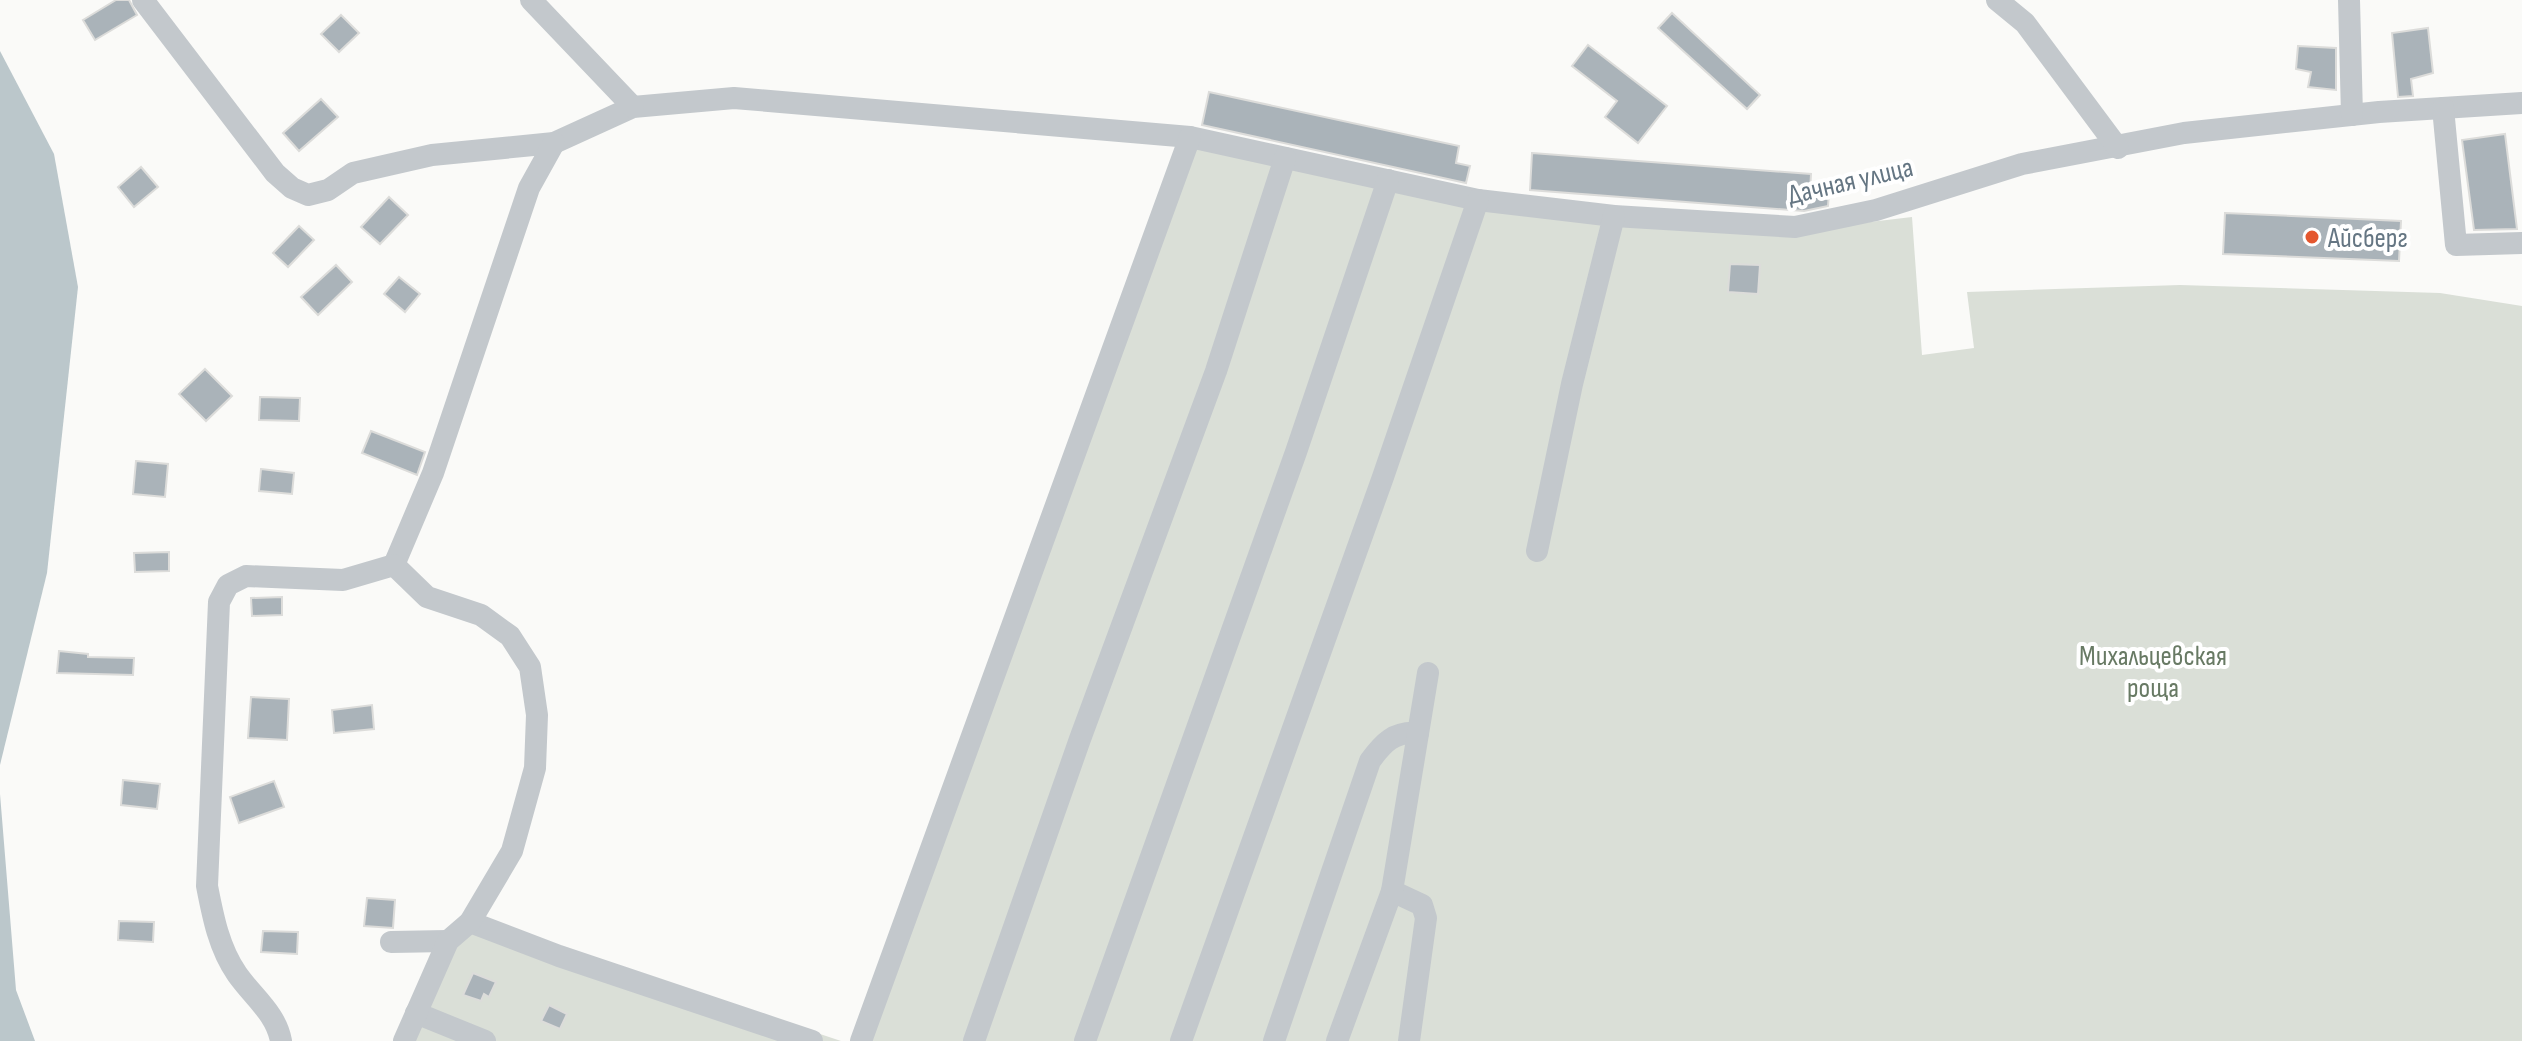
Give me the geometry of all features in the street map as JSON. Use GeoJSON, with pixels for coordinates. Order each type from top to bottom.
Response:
{"type":"FeatureCollection","features":[{"type":"Feature","properties":{"kind":"street","name":"Дачная улица"},"geometry":{"type":"LineString","coordinates":[[143,0],[275,173],[292,188],[308,195],[328,190],[353,173],[432,155],[554,143],[633,107],[734,98],[1190,137],[1478,200],[1614,216],[1795,227],[1876,210],[2022,164],[2184,133],[2352,115],[2522,103]]}},
{"type":"Feature","properties":{"kind":"street"},"geometry":{"type":"LineString","coordinates":[[531,0],[633,107]]}},
{"type":"Feature","properties":{"kind":"street"},"geometry":{"type":"LineString","coordinates":[[1997,0],[2025,23],[2118,148]]}},
{"type":"Feature","properties":{"kind":"street"},"geometry":{"type":"LineString","coordinates":[[2349,0],[2352,115]]}},
{"type":"Feature","properties":{"kind":"street"},"geometry":{"type":"LineString","coordinates":[[2443,108],[2456,245],[2522,243]]}},
{"type":"Feature","properties":{"kind":"street"},"geometry":{"type":"LineString","coordinates":[[861,1041],[1190,137]]}},
{"type":"Feature","properties":{"kind":"street"},"geometry":{"type":"LineString","coordinates":[[394,565],[433,473],[529,188],[554,143]]}},
{"type":"Feature","properties":{"kind":"street"},"geometry":{"type":"LineString","coordinates":[[974,1041],[1080,739],[1216,371],[1285,158]]}},
{"type":"Feature","properties":{"kind":"street"},"geometry":{"type":"LineString","coordinates":[[1085,1041],[1296,452],[1388,180]]}},
{"type":"Feature","properties":{"kind":"street"},"geometry":{"type":"LineString","coordinates":[[1181,1041],[1383,477],[1478,200]]}},
{"type":"Feature","properties":{"kind":"street"},"geometry":{"type":"LineString","coordinates":[[1537,551],[1572,384],[1614,216]]}},
{"type":"Feature","properties":{"kind":"street"},"geometry":{"type":"LineString","coordinates":[[394,565],[427,597],[481,615],[510,636],[530,667],[537,715],[535,768],[512,851],[470,922],[448,941],[404,1041]]}},
{"type":"Feature","properties":{"kind":"street"},"geometry":{"type":"LineString","coordinates":[[281,1041],[278,1024],[236,973],[216,933],[207,886],[219,602],[228,585],[246,576],[343,580],[394,565]]}},
{"type":"Feature","properties":{"kind":"street"},"geometry":{"type":"LineString","coordinates":[[1337,1041],[1392,891],[1428,673]]}},
{"type":"Feature","properties":{"kind":"street"},"geometry":{"type":"LineString","coordinates":[[1274,1041],[1370,761],[1381,745],[1393,736],[1406,732],[1418,733]]}},
{"type":"Feature","properties":{"kind":"street"},"geometry":{"type":"LineString","coordinates":[[1392,891],[1422,905],[1426,918],[1409,1041]]}},
{"type":"Feature","properties":{"kind":"street"},"geometry":{"type":"LineString","coordinates":[[470,922],[559,956],[812,1041]]}},
{"type":"Feature","properties":{"kind":"street"},"geometry":{"type":"LineString","coordinates":[[391,942],[448,941]]}},
{"type":"Feature","properties":{"kind":"street"},"geometry":{"type":"LineString","coordinates":[[416,1013],[485,1041]]}},
{"type":"Feature","properties":{"kind":"green space","name":"Михальцевская роща"},"geometry":{"type":"Polygon","coordinates":[[[1182,141],[1479,205],[1794,231],[1912,217],[1922,355],[1974,348],[1967,292],[2180,285],[2440,293],[2522,306],[2522,1041],[853,1041],[1182,141]]]}},
{"type":"Feature","properties":{"kind":"green space"},"geometry":{"type":"Polygon","coordinates":[[[465,915],[841,1041],[415,1041],[465,915]]]}},
{"type":"Feature","properties":{"kind":"shaded area"},"geometry":{"type":"Polygon","coordinates":[[[0,51],[54,154],[78,287],[47,573],[0,765],[0,51]]]}},
{"type":"Feature","properties":{"kind":"shaded area"},"geometry":{"type":"Polygon","coordinates":[[[0,794],[16,990],[35,1041],[0,1041],[0,794]]]}},
{"type":"Feature","properties":{"kind":"building"},"geometry":{"type":"Polygon","coordinates":[[[116,0],[129,0],[137,15],[95,40],[83,20],[116,0]]]}},
{"type":"Feature","properties":{"kind":"building"},"geometry":{"type":"Polygon","coordinates":[[[1672,13],[1760,95],[1747,109],[1658,28],[1672,13]]]}},
{"type":"Feature","properties":{"kind":"building"},"geometry":{"type":"Polygon","coordinates":[[[341,15],[359,33],[339,52],[321,34],[341,15]]]}},
{"type":"Feature","properties":{"kind":"building"},"geometry":{"type":"Polygon","coordinates":[[[2428,28],[2433,73],[2411,79],[2413,96],[2398,97],[2392,33],[2428,28]]]}},
{"type":"Feature","properties":{"kind":"building"},"geometry":{"type":"Polygon","coordinates":[[[1588,45],[1667,106],[1638,143],[1605,117],[1617,101],[1572,66],[1588,45]]]}},
{"type":"Feature","properties":{"kind":"building"},"geometry":{"type":"Polygon","coordinates":[[[2298,46],[2336,48],[2336,90],[2308,87],[2311,72],[2296,69],[2298,46]]]}},
{"type":"Feature","properties":{"kind":"building"},"geometry":{"type":"Polygon","coordinates":[[[1209,92],[1459,146],[1456,163],[1470,166],[1466,183],[1202,125],[1209,92]]]}},
{"type":"Feature","properties":{"kind":"building"},"geometry":{"type":"Polygon","coordinates":[[[321,99],[338,117],[299,151],[283,133],[321,99]]]}},
{"type":"Feature","properties":{"kind":"building"},"geometry":{"type":"Polygon","coordinates":[[[2505,134],[2517,229],[2474,230],[2462,140],[2505,134]]]}},
{"type":"Feature","properties":{"kind":"building"},"geometry":{"type":"Polygon","coordinates":[[[1532,153],[1811,174],[1810,191],[1829,192],[1828,206],[1804,211],[1530,190],[1532,153]]]}},
{"type":"Feature","properties":{"kind":"building"},"geometry":{"type":"Polygon","coordinates":[[[141,167],[158,187],[134,207],[118,187],[141,167]]]}},
{"type":"Feature","properties":{"kind":"building"},"geometry":{"type":"Polygon","coordinates":[[[389,197],[408,215],[380,244],[361,227],[389,197]]]}},
{"type":"Feature","properties":{"kind":"building","name":"Айсберг"},"geometry":{"type":"Polygon","coordinates":[[[2225,213],[2401,221],[2399,261],[2223,254],[2225,213]]]}},
{"type":"Feature","properties":{"kind":"building"},"geometry":{"type":"Polygon","coordinates":[[[299,226],[314,240],[288,267],[273,253],[299,226]]]}},
{"type":"Feature","properties":{"kind":"building"},"geometry":{"type":"Polygon","coordinates":[[[1730,264],[1760,265],[1758,294],[1728,292],[1730,264]]]}},
{"type":"Feature","properties":{"kind":"building"},"geometry":{"type":"Polygon","coordinates":[[[336,265],[352,282],[318,315],[301,297],[336,265]]]}},
{"type":"Feature","properties":{"kind":"building"},"geometry":{"type":"Polygon","coordinates":[[[399,277],[420,294],[405,312],[384,294],[399,277]]]}},
{"type":"Feature","properties":{"kind":"building"},"geometry":{"type":"Polygon","coordinates":[[[205,369],[232,396],[206,421],[179,394],[205,369]]]}},
{"type":"Feature","properties":{"kind":"building"},"geometry":{"type":"Polygon","coordinates":[[[260,397],[300,398],[299,421],[259,420],[260,397]]]}},
{"type":"Feature","properties":{"kind":"building"},"geometry":{"type":"Polygon","coordinates":[[[371,431],[425,452],[417,475],[362,453],[371,431]]]}},
{"type":"Feature","properties":{"kind":"building"},"geometry":{"type":"Polygon","coordinates":[[[136,461],[168,464],[165,497],[133,494],[136,461]]]}},
{"type":"Feature","properties":{"kind":"building"},"geometry":{"type":"Polygon","coordinates":[[[261,469],[294,473],[292,494],[259,491],[261,469]]]}},
{"type":"Feature","properties":{"kind":"building"},"geometry":{"type":"Polygon","coordinates":[[[169,552],[169,571],[135,572],[134,553],[169,552]]]}},
{"type":"Feature","properties":{"kind":"building"},"geometry":{"type":"Polygon","coordinates":[[[282,597],[282,615],[252,616],[251,598],[282,597]]]}},
{"type":"Feature","properties":{"kind":"building"},"geometry":{"type":"Polygon","coordinates":[[[59,651],[88,654],[88,657],[134,658],[133,675],[57,673],[59,651]]]}},
{"type":"Feature","properties":{"kind":"building"},"geometry":{"type":"Polygon","coordinates":[[[251,697],[289,699],[287,740],[248,738],[251,697]]]}},
{"type":"Feature","properties":{"kind":"building"},"geometry":{"type":"Polygon","coordinates":[[[372,705],[374,729],[334,733],[332,710],[372,705]]]}},
{"type":"Feature","properties":{"kind":"building"},"geometry":{"type":"Polygon","coordinates":[[[123,780],[160,784],[157,809],[121,805],[123,780]]]}},
{"type":"Feature","properties":{"kind":"building"},"geometry":{"type":"Polygon","coordinates":[[[274,781],[284,807],[239,823],[230,797],[274,781]]]}},
{"type":"Feature","properties":{"kind":"building"},"geometry":{"type":"Polygon","coordinates":[[[367,898],[395,900],[393,928],[364,926],[367,898]]]}},
{"type":"Feature","properties":{"kind":"building"},"geometry":{"type":"Polygon","coordinates":[[[119,921],[154,922],[153,942],[118,940],[119,921]]]}},
{"type":"Feature","properties":{"kind":"building"},"geometry":{"type":"Polygon","coordinates":[[[263,931],[298,932],[297,954],[261,952],[263,931]]]}},
{"type":"Feature","properties":{"kind":"building"},"geometry":{"type":"Polygon","coordinates":[[[473,973],[496,982],[489,997],[484,994],[481,1001],[463,995],[473,973]]]}},
{"type":"Feature","properties":{"kind":"building"},"geometry":{"type":"Polygon","coordinates":[[[549,1005],[567,1014],[560,1029],[541,1021],[549,1005]]]}},
{"type":"Feature","properties":{"kind":"place","name":"Айсберг"},"geometry":{"type":"Point","coordinates":[2312,237]}}]}
